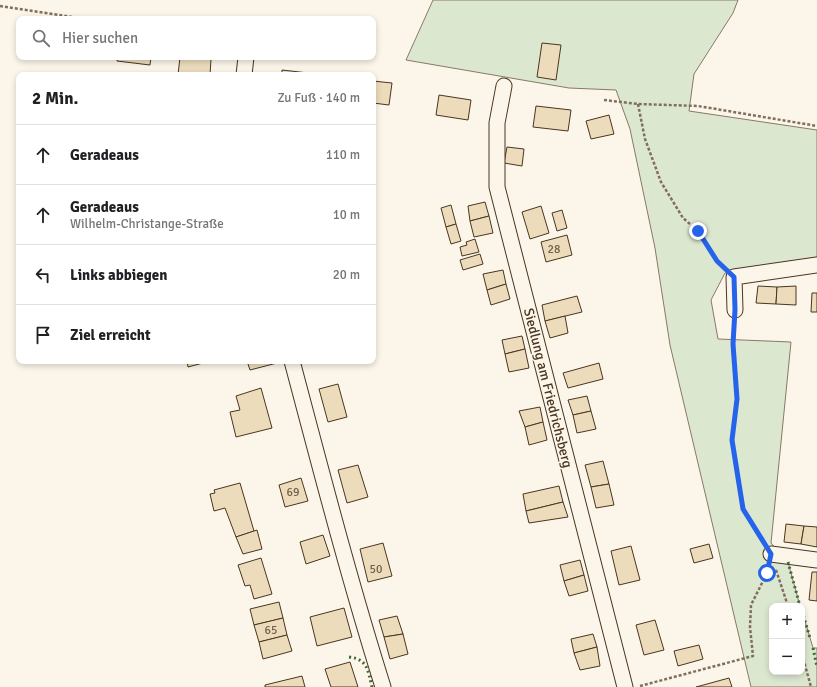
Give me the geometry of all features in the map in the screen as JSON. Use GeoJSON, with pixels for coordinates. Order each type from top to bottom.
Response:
{"type":"FeatureCollection","features":[{"type":"Feature","properties":{"kind":"street"},"geometry":{"type":"LineString","coordinates":[[244,72],[246,60]]}},
{"type":"Feature","properties":{"kind":"street","name":"Siedlung am Friedrichsberg"},"geometry":{"type":"LineString","coordinates":[[504,86],[497,123],[497,187],[625,687]]}},
{"type":"Feature","properties":{"kind":"street"},"geometry":{"type":"LineString","coordinates":[[735,310],[734,277],[817,265]]}},
{"type":"Feature","properties":{"kind":"street"},"geometry":{"type":"LineString","coordinates":[[293,364],[356,597],[383,687]]}},
{"type":"Feature","properties":{"kind":"street"},"geometry":{"type":"LineString","coordinates":[[771,554],[817,560]]}},
{"type":"Feature","properties":{"kind":"path"},"geometry":{"type":"LineString","coordinates":[[0,6],[65,16]]}},
{"type":"Feature","properties":{"kind":"path"},"geometry":{"type":"LineString","coordinates":[[604,100],[638,104],[698,106],[817,126]]}},
{"type":"Feature","properties":{"kind":"path"},"geometry":{"type":"LineString","coordinates":[[638,104],[645,139],[661,182],[683,218],[698,231],[717,261],[734,277]]}},
{"type":"Feature","properties":{"kind":"path"},"geometry":{"type":"LineString","coordinates":[[735,310],[733,344],[737,399],[732,440],[743,509],[771,554],[787,603]]}},
{"type":"Feature","properties":{"kind":"path"},"geometry":{"type":"LineString","coordinates":[[637,687],[753,656],[750,627],[750,605],[767,573],[771,554]]}},
{"type":"Feature","properties":{"kind":"path"},"geometry":{"type":"LineString","coordinates":[[805,665],[811,687]]}},
{"type":"Feature","properties":{"kind":"green space"},"geometry":{"type":"Polygon","coordinates":[[[433,0],[738,0],[733,13],[694,74],[689,111],[817,130],[817,261],[725,273],[711,300],[718,339],[791,342],[771,543],[788,562],[799,603],[769,603],[769,675],[805,675],[805,621],[813,648],[817,648],[817,687],[751,687],[670,345],[655,248],[630,129],[616,90],[569,88],[406,60],[433,0]]]}},
{"type":"Feature","properties":{"kind":"building"},"geometry":{"type":"Polygon","coordinates":[[[542,43],[561,45],[556,80],[537,77],[542,43]]]}},
{"type":"Feature","properties":{"kind":"building"},"geometry":{"type":"Polygon","coordinates":[[[117,60],[151,60],[150,65],[117,60]]]}},
{"type":"Feature","properties":{"kind":"building"},"geometry":{"type":"Polygon","coordinates":[[[180,60],[211,60],[210,72],[178,72],[180,60]]]}},
{"type":"Feature","properties":{"kind":"building"},"geometry":{"type":"Polygon","coordinates":[[[282,70],[300,72],[282,72],[282,70]]]}},
{"type":"Feature","properties":{"kind":"building"},"geometry":{"type":"Polygon","coordinates":[[[376,81],[392,83],[389,105],[376,103],[376,81]]]}},
{"type":"Feature","properties":{"kind":"building"},"geometry":{"type":"Polygon","coordinates":[[[439,95],[471,100],[468,120],[436,115],[439,95]]]}},
{"type":"Feature","properties":{"kind":"building"},"geometry":{"type":"Polygon","coordinates":[[[536,106],[571,110],[568,131],[533,127],[536,106]]]}},
{"type":"Feature","properties":{"kind":"building"},"geometry":{"type":"Polygon","coordinates":[[[609,115],[614,134],[591,139],[586,121],[609,115]]]}},
{"type":"Feature","properties":{"kind":"building"},"geometry":{"type":"Polygon","coordinates":[[[507,147],[524,149],[522,166],[504,163],[507,147]]]}},
{"type":"Feature","properties":{"kind":"building"},"geometry":{"type":"Polygon","coordinates":[[[485,202],[489,216],[470,221],[468,206],[485,202]]]}},
{"type":"Feature","properties":{"kind":"building"},"geometry":{"type":"Polygon","coordinates":[[[451,205],[456,224],[446,227],[441,208],[451,205]]]}},
{"type":"Feature","properties":{"kind":"building"},"geometry":{"type":"Polygon","coordinates":[[[541,206],[549,233],[530,239],[522,212],[541,206]]]}},
{"type":"Feature","properties":{"kind":"building"},"geometry":{"type":"Polygon","coordinates":[[[562,210],[567,228],[557,231],[552,213],[562,210]]]}},
{"type":"Feature","properties":{"kind":"building"},"geometry":{"type":"Polygon","coordinates":[[[489,216],[493,233],[474,237],[470,221],[489,216]]]}},
{"type":"Feature","properties":{"kind":"building"},"geometry":{"type":"Polygon","coordinates":[[[456,224],[461,241],[451,244],[446,227],[456,224]]]}},
{"type":"Feature","properties":{"kind":"building"},"geometry":{"type":"Polygon","coordinates":[[[567,235],[572,255],[546,262],[541,242],[567,235]]]}},
{"type":"Feature","properties":{"kind":"building"},"geometry":{"type":"Polygon","coordinates":[[[475,239],[479,252],[462,256],[460,247],[467,245],[466,242],[475,239]]]}},
{"type":"Feature","properties":{"kind":"building"},"geometry":{"type":"Polygon","coordinates":[[[480,254],[483,264],[463,270],[460,260],[480,254]]]}},
{"type":"Feature","properties":{"kind":"building"},"geometry":{"type":"Polygon","coordinates":[[[503,270],[506,284],[487,290],[483,274],[503,270]]]}},
{"type":"Feature","properties":{"kind":"building"},"geometry":{"type":"Polygon","coordinates":[[[506,284],[510,299],[491,305],[487,290],[506,284]]]}},
{"type":"Feature","properties":{"kind":"building"},"geometry":{"type":"Polygon","coordinates":[[[758,286],[777,287],[776,304],[756,303],[758,286]]]}},
{"type":"Feature","properties":{"kind":"building"},"geometry":{"type":"Polygon","coordinates":[[[796,286],[796,305],[776,304],[777,287],[796,286]]]}},
{"type":"Feature","properties":{"kind":"building"},"geometry":{"type":"Polygon","coordinates":[[[812,293],[817,293],[817,312],[811,312],[812,293]]]}},
{"type":"Feature","properties":{"kind":"building"},"geometry":{"type":"Polygon","coordinates":[[[577,296],[582,312],[545,321],[542,305],[577,296]]]}},
{"type":"Feature","properties":{"kind":"building"},"geometry":{"type":"Polygon","coordinates":[[[565,316],[568,333],[550,338],[545,321],[565,316]]]}},
{"type":"Feature","properties":{"kind":"building"},"geometry":{"type":"Polygon","coordinates":[[[522,336],[525,349],[505,354],[502,340],[522,336]]]}},
{"type":"Feature","properties":{"kind":"building"},"geometry":{"type":"Polygon","coordinates":[[[525,349],[529,368],[509,372],[505,354],[525,349]]]}},
{"type":"Feature","properties":{"kind":"building"},"geometry":{"type":"Polygon","coordinates":[[[599,363],[603,379],[568,388],[563,373],[599,363]]]}},
{"type":"Feature","properties":{"kind":"building"},"geometry":{"type":"Polygon","coordinates":[[[188,364],[199,364],[188,367],[188,364]]]}},
{"type":"Feature","properties":{"kind":"building"},"geometry":{"type":"Polygon","coordinates":[[[248,364],[273,364],[250,370],[248,364]]]}},
{"type":"Feature","properties":{"kind":"building"},"geometry":{"type":"Polygon","coordinates":[[[338,384],[347,417],[328,422],[319,389],[338,384]]]}},
{"type":"Feature","properties":{"kind":"building"},"geometry":{"type":"Polygon","coordinates":[[[261,388],[272,428],[236,437],[230,412],[240,410],[236,396],[261,388]]]}},
{"type":"Feature","properties":{"kind":"building"},"geometry":{"type":"Polygon","coordinates":[[[587,396],[591,411],[573,415],[568,400],[587,396]]]}},
{"type":"Feature","properties":{"kind":"building"},"geometry":{"type":"Polygon","coordinates":[[[540,407],[543,422],[525,427],[519,411],[540,407]]]}},
{"type":"Feature","properties":{"kind":"building"},"geometry":{"type":"Polygon","coordinates":[[[591,411],[596,429],[577,433],[573,415],[591,411]]]}},
{"type":"Feature","properties":{"kind":"building"},"geometry":{"type":"Polygon","coordinates":[[[543,422],[547,440],[529,445],[525,427],[543,422]]]}},
{"type":"Feature","properties":{"kind":"building"},"geometry":{"type":"Polygon","coordinates":[[[603,461],[609,484],[591,487],[585,465],[603,461]]]}},
{"type":"Feature","properties":{"kind":"building"},"geometry":{"type":"Polygon","coordinates":[[[358,465],[368,497],[347,503],[338,470],[358,465]]]}},
{"type":"Feature","properties":{"kind":"building"},"geometry":{"type":"Polygon","coordinates":[[[301,478],[308,501],[285,507],[279,485],[301,478]]]}},
{"type":"Feature","properties":{"kind":"building"},"geometry":{"type":"Polygon","coordinates":[[[240,483],[254,531],[236,537],[225,508],[214,511],[210,494],[215,493],[214,490],[240,483]]]}},
{"type":"Feature","properties":{"kind":"building"},"geometry":{"type":"Polygon","coordinates":[[[609,484],[614,505],[596,508],[591,487],[609,484]]]}},
{"type":"Feature","properties":{"kind":"building"},"geometry":{"type":"Polygon","coordinates":[[[559,486],[563,502],[526,511],[523,494],[559,486]]]}},
{"type":"Feature","properties":{"kind":"building"},"geometry":{"type":"Polygon","coordinates":[[[563,502],[568,517],[529,523],[526,511],[563,502]]]}},
{"type":"Feature","properties":{"kind":"building"},"geometry":{"type":"Polygon","coordinates":[[[786,524],[804,526],[801,544],[784,542],[786,524]]]}},
{"type":"Feature","properties":{"kind":"building"},"geometry":{"type":"Polygon","coordinates":[[[804,526],[817,527],[817,547],[801,544],[804,526]]]}},
{"type":"Feature","properties":{"kind":"building"},"geometry":{"type":"Polygon","coordinates":[[[257,530],[262,549],[243,554],[236,537],[257,530]]]}},
{"type":"Feature","properties":{"kind":"building"},"geometry":{"type":"Polygon","coordinates":[[[323,535],[330,556],[306,564],[300,542],[323,535]]]}},
{"type":"Feature","properties":{"kind":"building"},"geometry":{"type":"Polygon","coordinates":[[[383,543],[392,576],[368,582],[360,549],[383,543]]]}},
{"type":"Feature","properties":{"kind":"building"},"geometry":{"type":"Polygon","coordinates":[[[709,544],[713,558],[694,563],[690,549],[709,544]]]}},
{"type":"Feature","properties":{"kind":"building"},"geometry":{"type":"Polygon","coordinates":[[[631,546],[640,580],[619,585],[611,551],[631,546]]]}},
{"type":"Feature","properties":{"kind":"building"},"geometry":{"type":"Polygon","coordinates":[[[261,558],[272,594],[254,599],[250,585],[245,586],[238,565],[261,558]]]}},
{"type":"Feature","properties":{"kind":"building"},"geometry":{"type":"Polygon","coordinates":[[[580,560],[584,575],[564,581],[560,565],[580,560]]]}},
{"type":"Feature","properties":{"kind":"building"},"geometry":{"type":"Polygon","coordinates":[[[812,572],[817,572],[817,601],[809,600],[812,572]]]}},
{"type":"Feature","properties":{"kind":"building"},"geometry":{"type":"Polygon","coordinates":[[[584,575],[588,591],[569,596],[564,581],[584,575]]]}},
{"type":"Feature","properties":{"kind":"building"},"geometry":{"type":"Polygon","coordinates":[[[279,602],[283,618],[254,625],[250,609],[279,602]]]}},
{"type":"Feature","properties":{"kind":"building"},"geometry":{"type":"Polygon","coordinates":[[[344,608],[352,637],[317,646],[310,617],[344,608]]]}},
{"type":"Feature","properties":{"kind":"building"},"geometry":{"type":"Polygon","coordinates":[[[397,616],[403,634],[384,637],[379,620],[397,616]]]}},
{"type":"Feature","properties":{"kind":"building"},"geometry":{"type":"Polygon","coordinates":[[[283,618],[287,635],[259,642],[254,625],[283,618]]]}},
{"type":"Feature","properties":{"kind":"building"},"geometry":{"type":"Polygon","coordinates":[[[655,620],[664,650],[644,655],[636,625],[655,620]]]}},
{"type":"Feature","properties":{"kind":"building"},"geometry":{"type":"Polygon","coordinates":[[[403,634],[408,654],[390,659],[384,637],[403,634]]]}},
{"type":"Feature","properties":{"kind":"building"},"geometry":{"type":"Polygon","coordinates":[[[593,634],[597,647],[574,653],[571,639],[593,634]]]}},
{"type":"Feature","properties":{"kind":"building"},"geometry":{"type":"Polygon","coordinates":[[[287,635],[292,651],[263,659],[259,642],[287,635]]]}},
{"type":"Feature","properties":{"kind":"building"},"geometry":{"type":"Polygon","coordinates":[[[699,645],[703,659],[678,666],[674,651],[699,645]]]}},
{"type":"Feature","properties":{"kind":"building"},"geometry":{"type":"Polygon","coordinates":[[[597,647],[600,666],[580,670],[574,653],[597,647]]]}},
{"type":"Feature","properties":{"kind":"building"},"geometry":{"type":"Polygon","coordinates":[[[350,662],[358,687],[331,687],[325,669],[350,662]]]}},
{"type":"Feature","properties":{"kind":"building"},"geometry":{"type":"Polygon","coordinates":[[[302,676],[305,687],[265,687],[265,685],[302,676]]]}},
{"type":"Feature","properties":{"kind":"building"},"geometry":{"type":"Polygon","coordinates":[[[729,678],[732,687],[696,687],[729,678]]]}},
{"type":"Feature","properties":{"kind":"hedge"},"geometry":{"type":"LineString","coordinates":[[788,562],[799,603]]}},
{"type":"Feature","properties":{"kind":"hedge"},"geometry":{"type":"LineString","coordinates":[[805,621],[810,638]]}},
{"type":"Feature","properties":{"kind":"hedge"},"geometry":{"type":"LineString","coordinates":[[813,648],[817,667]]}},
{"type":"Feature","properties":{"kind":"hedge"},"geometry":{"type":"LineString","coordinates":[[349,657],[355,658],[364,663],[368,671],[372,687]]}},
{"type":"Feature","properties":{"kind":"route"},"geometry":{"type":"LineString","coordinates":[[698,231],[717,261],[734,277],[735,310],[733,344],[737,399],[732,440],[743,509],[771,554],[767,573]]}}]}
